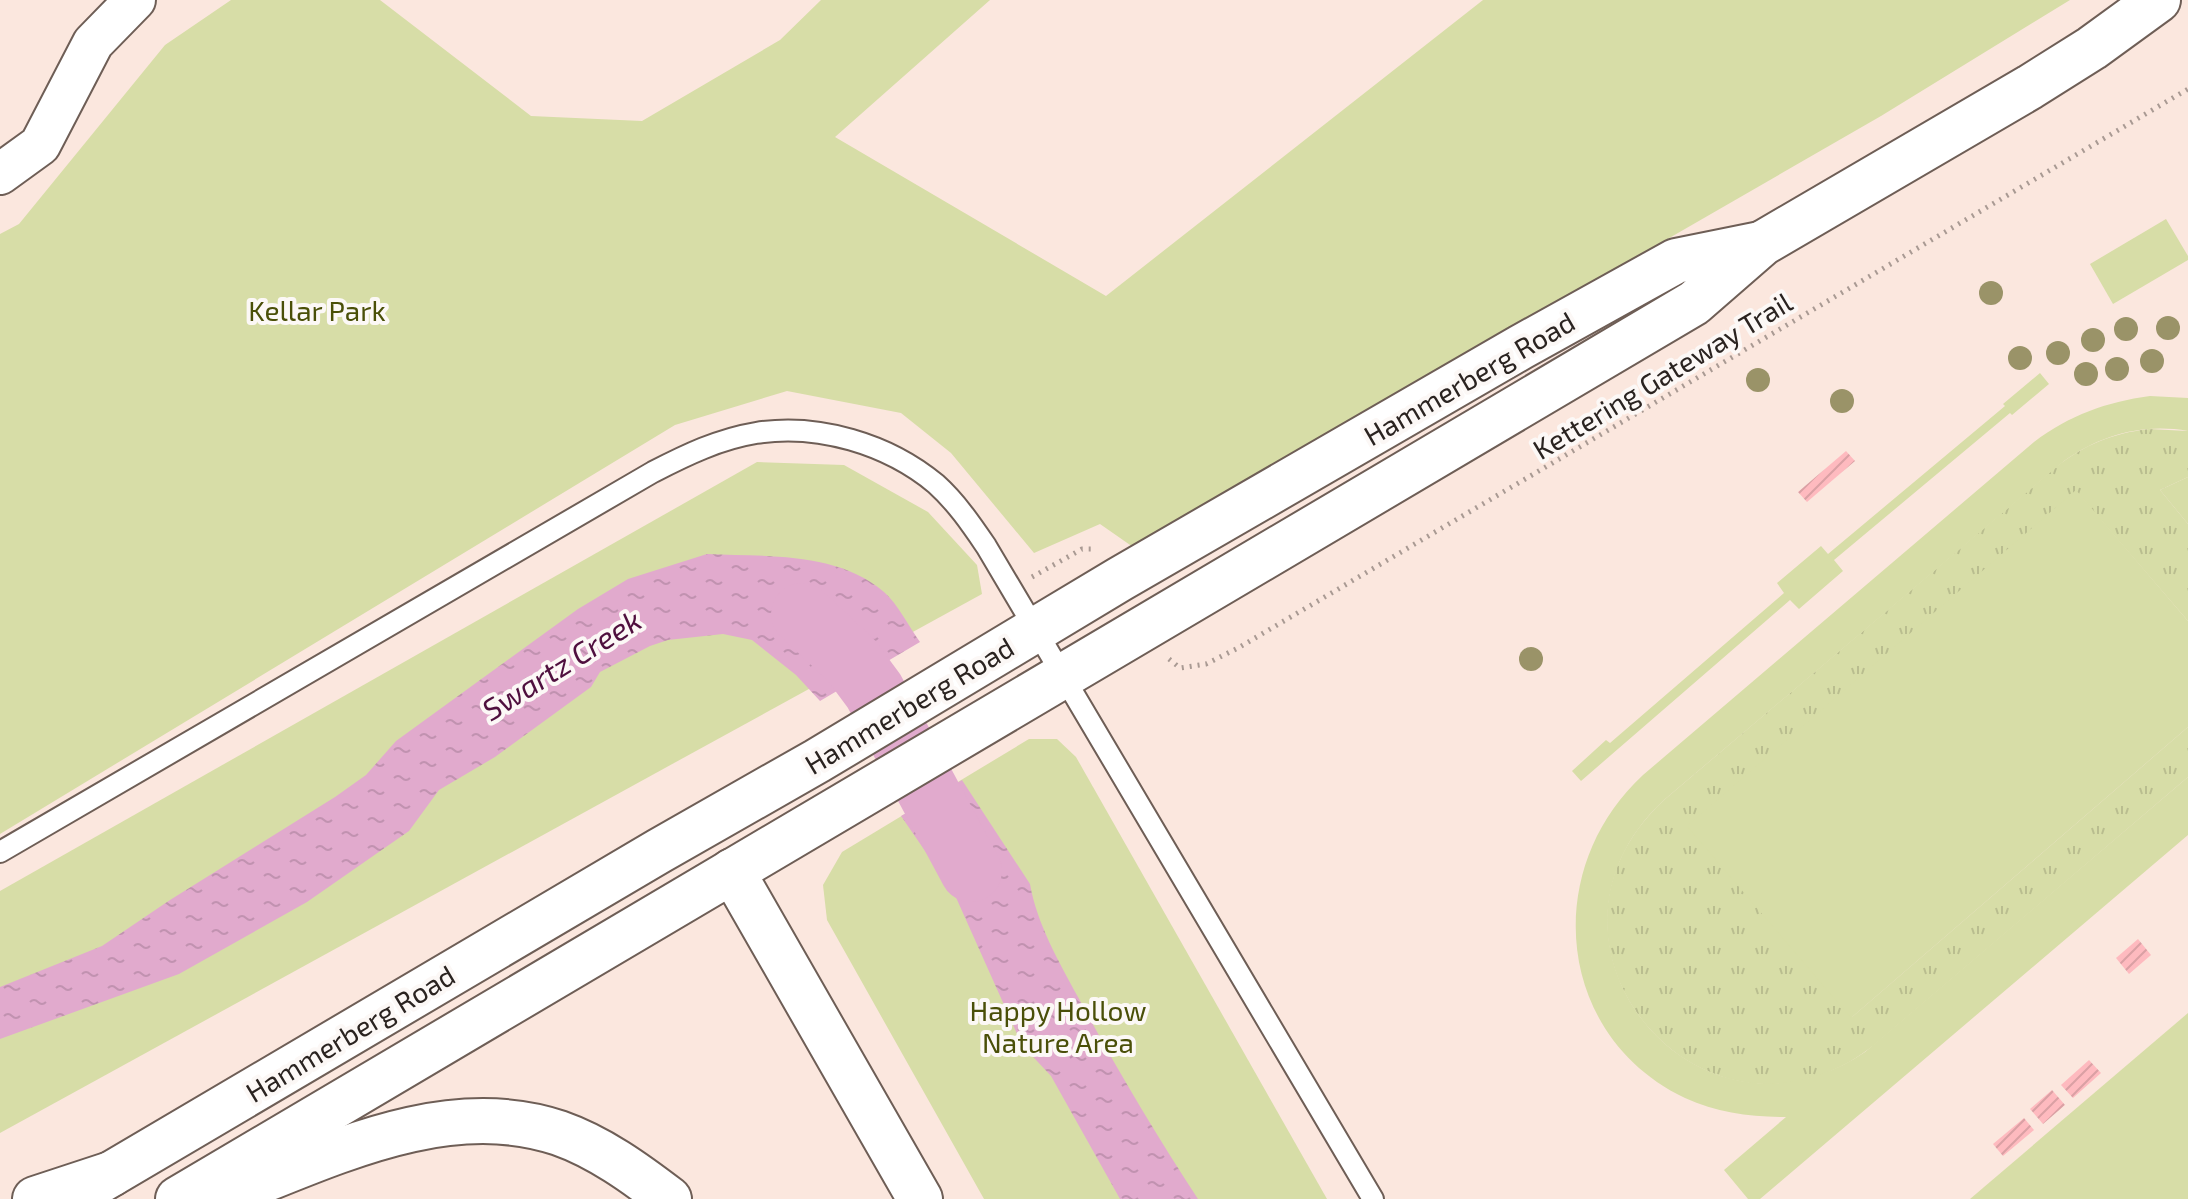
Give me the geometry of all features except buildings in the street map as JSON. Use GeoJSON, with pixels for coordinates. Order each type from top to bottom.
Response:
{"type":"FeatureCollection","features":[{"type":"Feature","properties":{"kind":"main road","name":"Hammerberg Road"},"geometry":{"type":"LineString","coordinates":[[178,1199],[1694,303],[1763,243],[2042,79],[2092,48],[2158,0]]}},
{"type":"Feature","properties":{"kind":"main road","name":"Hammerberg Road"},"geometry":{"type":"LineString","coordinates":[[69,1199],[1189,539],[1676,261],[1763,243]]}},
{"type":"Feature","properties":{"kind":"main road"},"geometry":{"type":"LineString","coordinates":[[659,851],[700,853],[718,860],[732,871],[920,1199]]}},
{"type":"Feature","properties":{"kind":"main road"},"geometry":{"type":"LineString","coordinates":[[216,1199],[374,1139],[416,1129],[481,1122],[521,1124],[559,1133],[625,1166],[669,1199]]}},
{"type":"Feature","properties":{"kind":"main road"},"geometry":{"type":"LineString","coordinates":[[35,1199],[111,1174]]}},
{"type":"Feature","properties":{"kind":"street"},"geometry":{"type":"LineString","coordinates":[[0,174],[40,145],[93,43],[135,0]]}},
{"type":"Feature","properties":{"kind":"lane"},"geometry":{"type":"LineString","coordinates":[[0,852],[688,454],[757,433],[796,431],[858,442],[901,461],[935,484],[962,511],[986,546],[1373,1199]]}},
{"type":"Feature","properties":{"kind":"path","name":"Kettering Gateway Trail"},"geometry":{"type":"LineString","coordinates":[[1167,659],[1180,668],[1206,664],[1226,655],[2188,89]]}},
{"type":"Feature","properties":{"kind":"path"},"geometry":{"type":"LineString","coordinates":[[1011,588],[1082,549],[1102,552]]}},
{"type":"Feature","properties":{"kind":"green space","name":"Kellar Park"},"geometry":{"type":"Polygon","coordinates":[[[231,0],[380,0],[531,116],[642,121],[780,40],[821,0],[990,0],[835,137],[1106,296],[1483,0],[2070,0],[1881,116],[1133,547],[1100,524],[1034,553],[951,453],[901,413],[787,391],[675,425],[0,834],[0,234],[19,224],[165,45],[231,0]]]}},
{"type":"Feature","properties":{"kind":"green space"},"geometry":{"type":"Polygon","coordinates":[[[2166,219],[2188,260],[2113,304],[2090,264],[2166,219]]]}},
{"type":"Feature","properties":{"kind":"green space"},"geometry":{"type":"Polygon","coordinates":[[[2040,373],[2049,384],[1834,560],[1843,571],[1799,609],[1790,600],[1581,781],[1572,771],[1606,740],[1610,743],[1784,593],[1777,583],[1821,546],[1828,554],[2040,373]]]}},
{"type":"Feature","properties":{"kind":"green space"},"geometry":{"type":"Polygon","coordinates":[[[2150,396],[2188,398],[2188,431],[2155,429],[2123,433],[2093,444],[2064,461],[1664,800],[1622,856],[1608,915],[1616,972],[1644,1022],[1686,1060],[1740,1081],[1801,1080],[1865,1052],[2188,777],[2188,835],[1760,1199],[1748,1199],[1724,1170],[1786,1117],[1734,1113],[1685,1098],[1642,1070],[1609,1035],[1588,993],[1577,948],[1577,902],[1588,856],[1610,813],[1643,775],[2034,442],[2061,424],[2089,411],[2150,396]]]}},
{"type":"Feature","properties":{"kind":"green space"},"geometry":{"type":"Polygon","coordinates":[[[2149,429],[2188,431],[2188,477],[2160,490],[2188,524],[2188,621],[2076,491],[1852,1017],[2188,727],[2188,777],[1874,1045],[1811,1078],[1749,1083],[1693,1064],[1648,1026],[1617,976],[1607,918],[1621,858],[1664,800],[2056,467],[2100,441],[2149,429]]]}},
{"type":"Feature","properties":{"kind":"green space"},"geometry":{"type":"Polygon","coordinates":[[[757,462],[844,465],[928,512],[977,565],[982,594],[0,1133],[0,891],[757,462]]]}},
{"type":"Feature","properties":{"kind":"green space"},"geometry":{"type":"Polygon","coordinates":[[[2188,477],[2188,524],[2160,490],[2188,477]]]}},
{"type":"Feature","properties":{"kind":"green space"},"geometry":{"type":"Polygon","coordinates":[[[2076,490],[2188,621],[2188,727],[1851,1018],[1687,826],[2076,490]]]}},
{"type":"Feature","properties":{"kind":"green space","name":"Happy Hollow Nature Area"},"geometry":{"type":"Polygon","coordinates":[[[1029,739],[1057,739],[1076,757],[1327,1199],[984,1199],[827,920],[823,885],[842,852],[1029,739]]]}},
{"type":"Feature","properties":{"kind":"green space"},"geometry":{"type":"Polygon","coordinates":[[[2188,1013],[2188,1199],[1970,1199],[2188,1013]]]}},
{"type":"Feature","properties":{"kind":"water"},"geometry":{"type":"Polygon","coordinates":[[[707,554],[800,559],[844,569],[884,592],[920,642],[820,701],[796,675],[752,640],[723,634],[668,640],[650,646],[600,672],[591,687],[495,757],[439,790],[409,831],[307,902],[179,974],[0,1039],[0,987],[102,946],[335,797],[366,775],[396,741],[578,609],[628,579],[707,554]]]}},
{"type":"Feature","properties":{"kind":"water"},"geometry":{"type":"Polygon","coordinates":[[[962,780],[1030,884],[1043,928],[1063,970],[1136,1099],[1198,1199],[1120,1199],[1051,1076],[1022,1045],[954,893],[901,816],[962,780]]]}},
{"type":"Feature","properties":{"kind":"waterway","name":"Swartz Creek"},"geometry":{"type":"LineString","coordinates":[[802,614],[851,660],[874,691],[971,871]]}}]}
